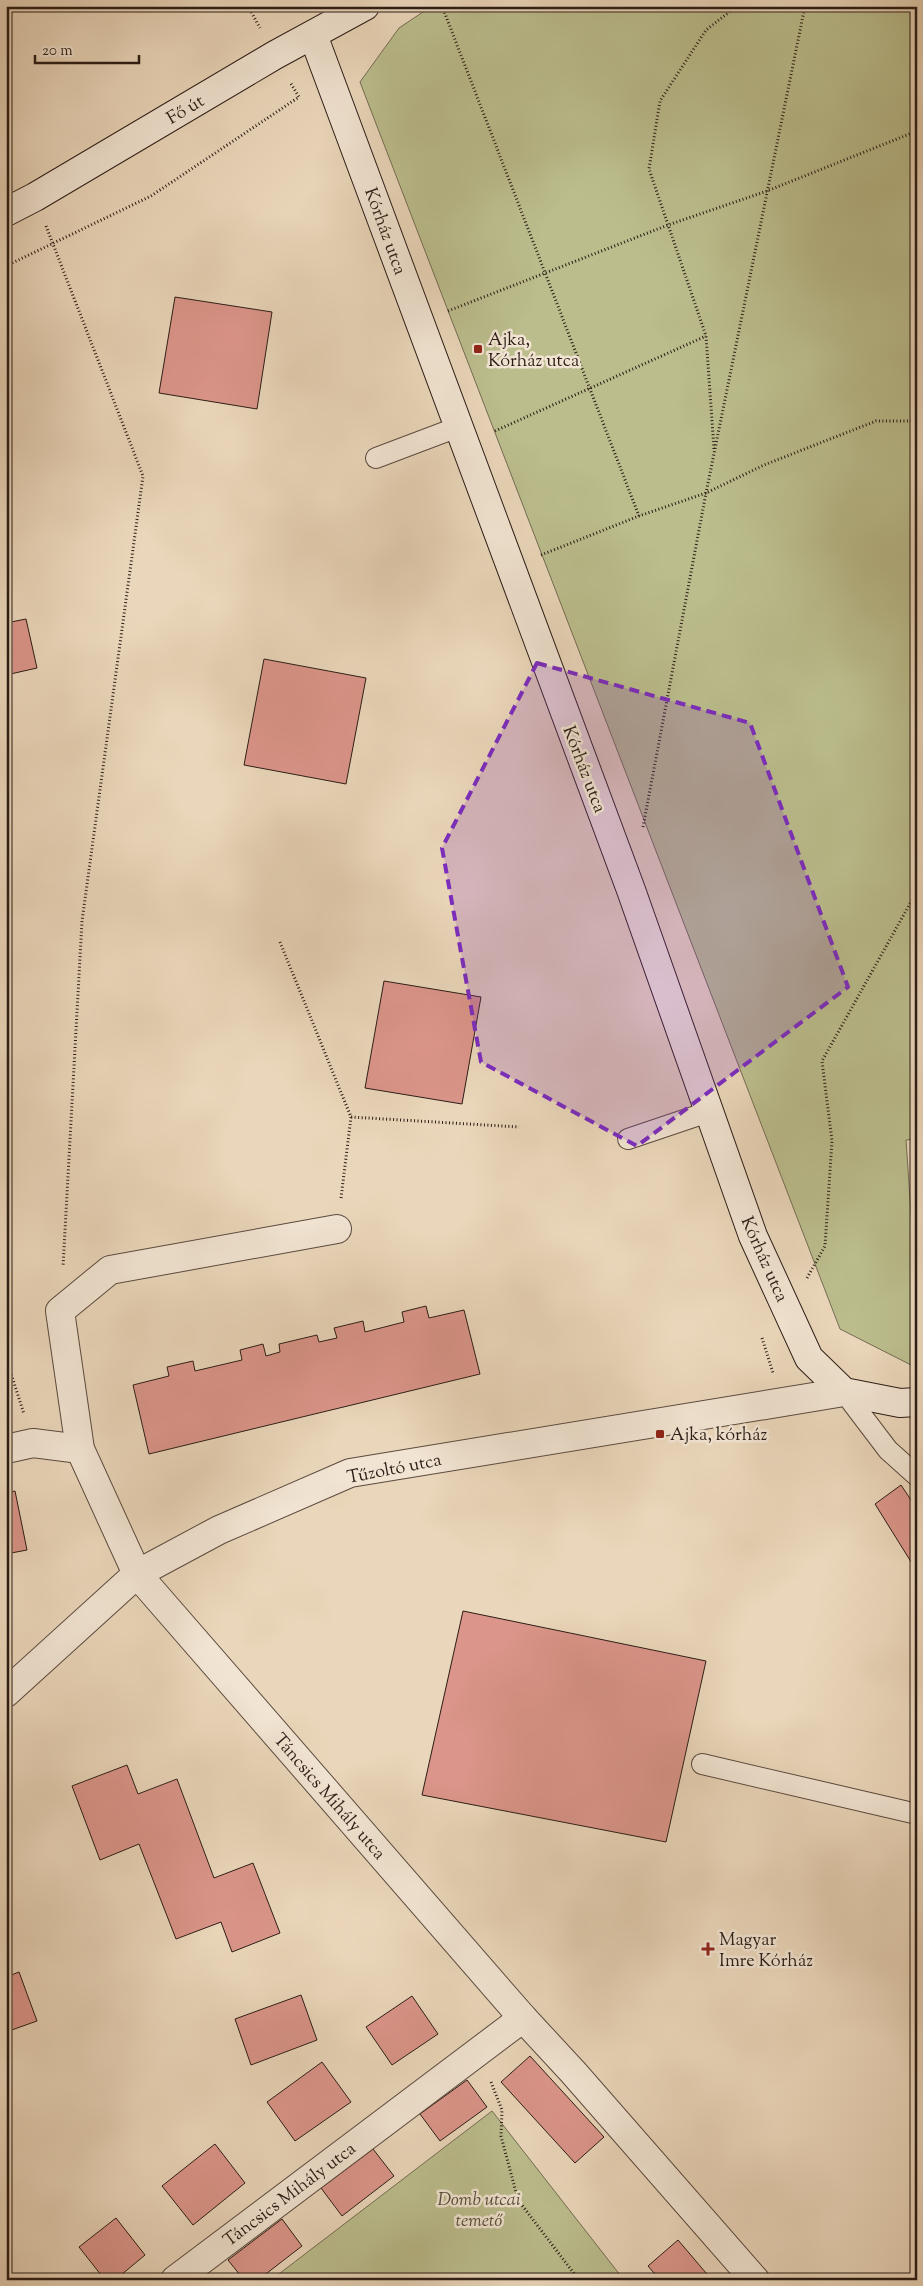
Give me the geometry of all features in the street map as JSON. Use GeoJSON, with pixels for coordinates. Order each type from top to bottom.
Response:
{"type":"FeatureCollection","features":[{"type":"Feature","properties":{"kind":"street","name":"Fő út"},"geometry":{"type":"LineString","coordinates":[[6,212],[365,6]]}},
{"type":"Feature","properties":{"kind":"street","name":"Kórház utca"},"geometry":{"type":"LineString","coordinates":[[313,35],[631,890],[753,1236],[809,1358],[844,1392]]}},
{"type":"Feature","properties":{"kind":"street"},"geometry":{"type":"LineString","coordinates":[[6,1449],[33,1443],[80,1449],[60,1311],[110,1270],[337,1229]]}},
{"type":"Feature","properties":{"kind":"street"},"geometry":{"type":"LineString","coordinates":[[844,1392],[900,1403],[917,1402]]}},
{"type":"Feature","properties":{"kind":"street","name":"Tűzoltó utca"},"geometry":{"type":"LineString","coordinates":[[6,1693],[138,1574],[219,1530],[350,1473],[844,1392]]}},
{"type":"Feature","properties":{"kind":"street","name":"Táncsics Mihály utca"},"geometry":{"type":"LineString","coordinates":[[80,1449],[138,1574],[523,2018],[573,2072],[755,2280]]}},
{"type":"Feature","properties":{"kind":"street","name":"Táncsics Mihály utca"},"geometry":{"type":"LineString","coordinates":[[175,2280],[523,2018]]}},
{"type":"Feature","properties":{"kind":"lane"},"geometry":{"type":"LineString","coordinates":[[376,458],[461,436]]}},
{"type":"Feature","properties":{"kind":"lane"},"geometry":{"type":"LineString","coordinates":[[628,1138],[708,1112]]}},
{"type":"Feature","properties":{"kind":"lane"},"geometry":{"type":"LineString","coordinates":[[844,1392],[888,1450],[917,1476]]}},
{"type":"Feature","properties":{"kind":"lane"},"geometry":{"type":"LineString","coordinates":[[702,1764],[917,1814]]}},
{"type":"Feature","properties":{"kind":"path"},"geometry":{"type":"LineString","coordinates":[[6,266],[151,196],[299,97],[248,6]]}},
{"type":"Feature","properties":{"kind":"path"},"geometry":{"type":"LineString","coordinates":[[442,6],[639,516]]}},
{"type":"Feature","properties":{"kind":"path"},"geometry":{"type":"LineString","coordinates":[[714,454],[706,336],[649,168],[660,101],[706,30],[737,6]]}},
{"type":"Feature","properties":{"kind":"path"},"geometry":{"type":"LineString","coordinates":[[642,832],[706,492],[805,6]]}},
{"type":"Feature","properties":{"kind":"path"},"geometry":{"type":"LineString","coordinates":[[420,322],[668,225],[767,191],[917,131]]}},
{"type":"Feature","properties":{"kind":"path"},"geometry":{"type":"LineString","coordinates":[[35,197],[143,476],[82,921],[60,1311]]}},
{"type":"Feature","properties":{"kind":"path"},"geometry":{"type":"LineString","coordinates":[[461,436],[589,389],[706,336]]}},
{"type":"Feature","properties":{"kind":"path"},"geometry":{"type":"LineString","coordinates":[[510,568],[639,516],[706,492],[764,465],[876,421],[917,421]]}},
{"type":"Feature","properties":{"kind":"path"},"geometry":{"type":"LineString","coordinates":[[789,1311],[825,1246],[832,1141],[822,1061],[917,891]]}},
{"type":"Feature","properties":{"kind":"path"},"geometry":{"type":"LineString","coordinates":[[280,942],[351,1117],[337,1229]]}},
{"type":"Feature","properties":{"kind":"path"},"geometry":{"type":"LineString","coordinates":[[351,1117],[519,1127]]}},
{"type":"Feature","properties":{"kind":"path"},"geometry":{"type":"LineString","coordinates":[[6,1358],[33,1443]]}},
{"type":"Feature","properties":{"kind":"path"},"geometry":{"type":"LineString","coordinates":[[479,2051],[502,2110],[501,2136],[518,2200],[579,2280]]}},
{"type":"Feature","properties":{"kind":"highlighted area"},"geometry":{"type":"Polygon","coordinates":[[[537,663],[750,723],[848,987],[637,1146],[481,1062],[442,848],[537,663]]]}},
{"type":"Feature","properties":{"kind":"green space"},"geometry":{"type":"Polygon","coordinates":[[[432,6],[917,6],[917,1139],[906,1140],[917,1301],[917,1368],[840,1329],[360,82],[399,28],[432,6]]]}},
{"type":"Feature","properties":{"kind":"green space","name":"Domb utcai temető"},"geometry":{"type":"Polygon","coordinates":[[[492,2111],[624,2280],[271,2280],[492,2111]]]}},
{"type":"Feature","properties":{"kind":"building"},"geometry":{"type":"Polygon","coordinates":[[[175,297],[272,312],[257,409],[159,393],[175,297]]]}},
{"type":"Feature","properties":{"kind":"building"},"geometry":{"type":"Polygon","coordinates":[[[26,619],[37,668],[6,675],[6,623],[26,619]]]}},
{"type":"Feature","properties":{"kind":"building"},"geometry":{"type":"Polygon","coordinates":[[[264,659],[366,678],[346,784],[244,765],[264,659]]]}},
{"type":"Feature","properties":{"kind":"building"},"geometry":{"type":"Polygon","coordinates":[[[384,981],[481,997],[462,1104],[365,1088],[384,981]]]}},
{"type":"Feature","properties":{"kind":"building"},"geometry":{"type":"Polygon","coordinates":[[[426,1306],[429,1318],[464,1310],[480,1374],[149,1454],[133,1385],[169,1376],[167,1367],[193,1361],[195,1371],[242,1360],[240,1350],[263,1344],[266,1356],[280,1352],[279,1344],[317,1335],[319,1342],[337,1338],[334,1328],[363,1321],[365,1332],[404,1322],[402,1312],[426,1306]]]}},
{"type":"Feature","properties":{"kind":"building"},"geometry":{"type":"Polygon","coordinates":[[[901,1485],[917,1509],[917,1562],[913,1565],[875,1504],[901,1485]]]}},
{"type":"Feature","properties":{"kind":"building"},"geometry":{"type":"Polygon","coordinates":[[[15,1491],[27,1550],[6,1554],[6,1493],[15,1491]]]}},
{"type":"Feature","properties":{"kind":"building"},"geometry":{"type":"Polygon","coordinates":[[[463,1611],[706,1661],[666,1842],[422,1795],[463,1611]]]}},
{"type":"Feature","properties":{"kind":"building"},"geometry":{"type":"Polygon","coordinates":[[[127,1765],[138,1794],[177,1779],[214,1878],[253,1863],[280,1933],[232,1952],[221,1922],[176,1939],[139,1844],[100,1860],[72,1786],[127,1765]]]}},
{"type":"Feature","properties":{"kind":"building"},"geometry":{"type":"Polygon","coordinates":[[[19,1972],[37,2021],[6,2032],[6,1977],[19,1972]]]}},
{"type":"Feature","properties":{"kind":"building"},"geometry":{"type":"Polygon","coordinates":[[[301,1995],[317,2040],[251,2065],[235,2019],[301,1995]]]}},
{"type":"Feature","properties":{"kind":"building"},"geometry":{"type":"Polygon","coordinates":[[[412,1996],[438,2034],[392,2065],[366,2027],[412,1996]]]}},
{"type":"Feature","properties":{"kind":"building"},"geometry":{"type":"Polygon","coordinates":[[[530,2056],[604,2137],[575,2163],[501,2082],[530,2056]]]}},
{"type":"Feature","properties":{"kind":"building"},"geometry":{"type":"Polygon","coordinates":[[[322,2062],[351,2102],[295,2141],[267,2102],[322,2062]]]}},
{"type":"Feature","properties":{"kind":"building"},"geometry":{"type":"Polygon","coordinates":[[[467,2080],[487,2107],[440,2141],[420,2114],[467,2080]]]}},
{"type":"Feature","properties":{"kind":"building"},"geometry":{"type":"Polygon","coordinates":[[[215,2144],[245,2183],[193,2225],[162,2186],[215,2144]]]}},
{"type":"Feature","properties":{"kind":"building"},"geometry":{"type":"Polygon","coordinates":[[[373,2149],[394,2176],[342,2216],[321,2188],[373,2149]]]}},
{"type":"Feature","properties":{"kind":"building"},"geometry":{"type":"Polygon","coordinates":[[[116,2218],[145,2255],[115,2280],[105,2280],[79,2247],[116,2218]]]}},
{"type":"Feature","properties":{"kind":"building"},"geometry":{"type":"Polygon","coordinates":[[[282,2219],[302,2246],[258,2280],[244,2280],[228,2260],[282,2219]]]}},
{"type":"Feature","properties":{"kind":"building"},"geometry":{"type":"Polygon","coordinates":[[[678,2240],[712,2280],[660,2280],[648,2266],[678,2240]]]}},
{"type":"Feature","properties":{"kind":"place","name":"Ajka, Kórház utca"},"geometry":{"type":"Point","coordinates":[478,349]}},
{"type":"Feature","properties":{"kind":"place","name":"Ajka, kórház"},"geometry":{"type":"Point","coordinates":[660,1434]}},
{"type":"Feature","properties":{"kind":"place","name":"Magyar Imre Kórház"},"geometry":{"type":"Point","coordinates":[708,1949]}}]}
